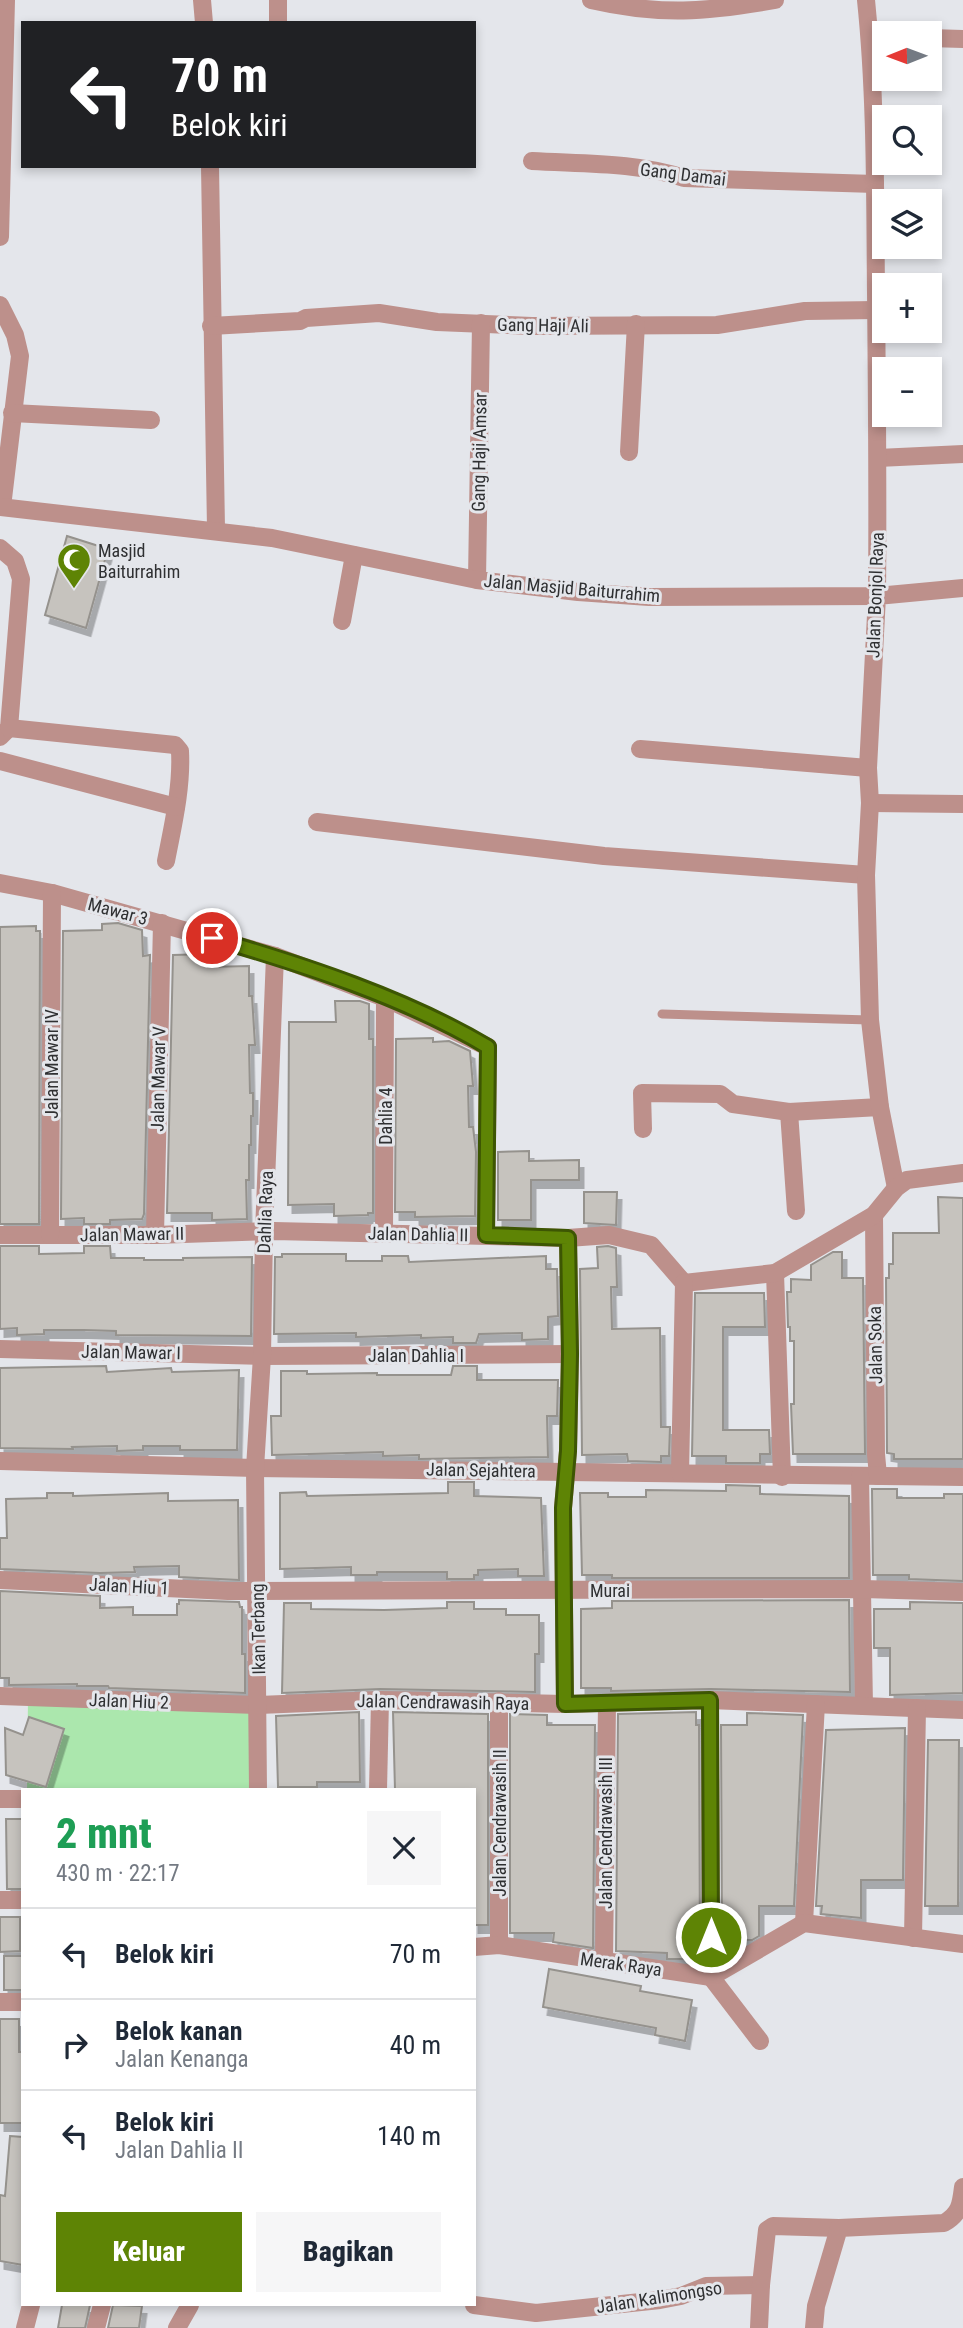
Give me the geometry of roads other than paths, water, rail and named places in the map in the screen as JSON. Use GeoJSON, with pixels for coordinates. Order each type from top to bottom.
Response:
{"type":"FeatureCollection","features":[{"type":"Feature","properties":{"kind":"street"},"geometry":{"type":"LineString","coordinates":[[0,237],[6,0]]}},
{"type":"Feature","properties":{"kind":"street"},"geometry":{"type":"LineString","coordinates":[[202,0],[204,21]]}},
{"type":"Feature","properties":{"kind":"street"},"geometry":{"type":"LineString","coordinates":[[278,0],[278,21]]}},
{"type":"Feature","properties":{"kind":"street"},"geometry":{"type":"LineString","coordinates":[[591,0],[634,9],[669,12],[701,11],[775,0]]}},
{"type":"Feature","properties":{"kind":"street","name":"Jalan Bonjol Raya"},"geometry":{"type":"LineString","coordinates":[[866,0],[872,21]]}},
{"type":"Feature","properties":{"kind":"street"},"geometry":{"type":"LineString","coordinates":[[942,38],[963,39]]}},
{"type":"Feature","properties":{"kind":"street","name":"Jalan Bonjol Raya"},"geometry":{"type":"LineString","coordinates":[[876,91],[876,273]]}},
{"type":"Feature","properties":{"kind":"street","name":"Gang Damai"},"geometry":{"type":"LineString","coordinates":[[532,161],[619,166],[665,172],[684,178],[875,184]]}},
{"type":"Feature","properties":{"kind":"street"},"geometry":{"type":"LineString","coordinates":[[210,168],[216,530]]}},
{"type":"Feature","properties":{"kind":"street"},"geometry":{"type":"LineString","coordinates":[[0,305],[13,329],[20,351],[1,507]]}},
{"type":"Feature","properties":{"kind":"street","name":"Gang Haji Ali"},"geometry":{"type":"LineString","coordinates":[[211,326],[379,313],[437,321],[481,323],[582,326],[717,325],[805,311],[872,310]]}},
{"type":"Feature","properties":{"kind":"street","name":"Gang Haji Amsar"},"geometry":{"type":"LineString","coordinates":[[477,580],[481,323]]}},
{"type":"Feature","properties":{"kind":"street"},"geometry":{"type":"LineString","coordinates":[[629,452],[636,324]]}},
{"type":"Feature","properties":{"kind":"street","name":"Jalan Bonjol Raya"},"geometry":{"type":"LineString","coordinates":[[876,343],[877,596],[868,768],[870,803],[866,875],[870,1020],[880,1107],[896,1188]]}},
{"type":"Feature","properties":{"kind":"street"},"geometry":{"type":"LineString","coordinates":[[12,413],[151,421]]}},
{"type":"Feature","properties":{"kind":"street"},"geometry":{"type":"LineString","coordinates":[[878,458],[963,454]]}},
{"type":"Feature","properties":{"kind":"street","name":"Jalan Masjid Baiturrahim"},"geometry":{"type":"LineString","coordinates":[[1,507],[216,530],[272,544],[354,555],[477,580],[578,592],[649,597],[877,596],[963,588]]}},
{"type":"Feature","properties":{"kind":"street"},"geometry":{"type":"LineString","coordinates":[[0,548],[15,561],[21,579],[4,732],[175,745],[180,751],[181,759],[176,807],[166,860]]}},
{"type":"Feature","properties":{"kind":"street"},"geometry":{"type":"LineString","coordinates":[[342,621],[354,555]]}},
{"type":"Feature","properties":{"kind":"street"},"geometry":{"type":"LineString","coordinates":[[640,749],[868,768]]}},
{"type":"Feature","properties":{"kind":"street"},"geometry":{"type":"LineString","coordinates":[[0,761],[176,807]]}},
{"type":"Feature","properties":{"kind":"street"},"geometry":{"type":"LineString","coordinates":[[870,803],[963,804]]}},
{"type":"Feature","properties":{"kind":"street"},"geometry":{"type":"LineString","coordinates":[[317,822],[604,856],[866,875]]}},
{"type":"Feature","properties":{"kind":"street","name":"Mawar 3"},"geometry":{"type":"LineString","coordinates":[[0,883],[52,893],[275,956],[385,998],[488,1047],[486,1235]]}},
{"type":"Feature","properties":{"kind":"street","name":"Jalan Mawar IV"},"geometry":{"type":"LineString","coordinates":[[50,1235],[52,893]]}},
{"type":"Feature","properties":{"kind":"street","name":"Jalan Mawar V"},"geometry":{"type":"LineString","coordinates":[[155,1235],[162,923]]}},
{"type":"Feature","properties":{"kind":"street","name":"Dahlia Raya"},"geometry":{"type":"LineString","coordinates":[[255,1468],[262,1356],[275,956]]}},
{"type":"Feature","properties":{"kind":"street","name":"Dahlia 4"},"geometry":{"type":"LineString","coordinates":[[384,1234],[385,998]]}},
{"type":"Feature","properties":{"kind":"street"},"geometry":{"type":"LineString","coordinates":[[643,1129],[642,1093],[720,1094],[733,1104],[789,1112],[880,1107]]}},
{"type":"Feature","properties":{"kind":"street"},"geometry":{"type":"LineString","coordinates":[[789,1112],[796,1212]]}},
{"type":"Feature","properties":{"kind":"street"},"geometry":{"type":"LineString","coordinates":[[680,1473],[684,1283],[775,1273],[874,1215],[896,1188],[907,1180],[963,1173]]}},
{"type":"Feature","properties":{"kind":"street","name":"Jalan Soka"},"geometry":{"type":"LineString","coordinates":[[864,1706],[864,1589],[874,1215]]}},
{"type":"Feature","properties":{"kind":"street","name":"Jalan Mawar II"},"geometry":{"type":"LineString","coordinates":[[0,1235],[264,1232]]}},
{"type":"Feature","properties":{"kind":"street","name":"Jalan Dahlia II"},"geometry":{"type":"LineString","coordinates":[[264,1232],[568,1238],[609,1235],[651,1245],[684,1283]]}},
{"type":"Feature","properties":{"kind":"street"},"geometry":{"type":"LineString","coordinates":[[565,1704],[563,1508],[568,1451],[570,1354],[568,1238]]}},
{"type":"Feature","properties":{"kind":"street"},"geometry":{"type":"LineString","coordinates":[[775,1273],[782,1476]]}},
{"type":"Feature","properties":{"kind":"street","name":"Jalan Mawar I"},"geometry":{"type":"LineString","coordinates":[[0,1349],[262,1356]]}},
{"type":"Feature","properties":{"kind":"street","name":"Jalan Dahlia I"},"geometry":{"type":"LineString","coordinates":[[262,1356],[570,1354]]}},
{"type":"Feature","properties":{"kind":"street","name":"Jalan Sejahtera"},"geometry":{"type":"LineString","coordinates":[[0,1461],[255,1468],[963,1477]]}},
{"type":"Feature","properties":{"kind":"street","name":"Ikan Terbang"},"geometry":{"type":"LineString","coordinates":[[255,1468],[258,1788]]}},
{"type":"Feature","properties":{"kind":"street","name":"Jalan Hiu 1"},"geometry":{"type":"LineString","coordinates":[[0,1580],[228,1591],[257,1589]]}},
{"type":"Feature","properties":{"kind":"street","name":"Murai"},"geometry":{"type":"LineString","coordinates":[[257,1589],[864,1589],[963,1592]]}},
{"type":"Feature","properties":{"kind":"street","name":"Jalan Hiu 2"},"geometry":{"type":"LineString","coordinates":[[0,1696],[258,1705]]}},
{"type":"Feature","properties":{"kind":"street"},"geometry":{"type":"LineString","coordinates":[[378,1788],[380,1700]]}},
{"type":"Feature","properties":{"kind":"street","name":"Jalan Cendrawasih Raya"},"geometry":{"type":"LineString","coordinates":[[258,1705],[380,1700],[565,1704],[710,1700],[963,1710]]}},
{"type":"Feature","properties":{"kind":"street"},"geometry":{"type":"LineString","coordinates":[[710,1700],[711,1977],[760,2041]]}},
{"type":"Feature","properties":{"kind":"street","name":"Jalan Cendrawasih II"},"geometry":{"type":"LineString","coordinates":[[499,1702],[499,1945]]}},
{"type":"Feature","properties":{"kind":"street","name":"Jalan Cendrawasih III"},"geometry":{"type":"LineString","coordinates":[[604,1962],[607,1703]]}},
{"type":"Feature","properties":{"kind":"street"},"geometry":{"type":"LineString","coordinates":[[804,1923],[816,1704]]}},
{"type":"Feature","properties":{"kind":"street"},"geometry":{"type":"LineString","coordinates":[[914,1938],[917,1708]]}},
{"type":"Feature","properties":{"kind":"street"},"geometry":{"type":"LineString","coordinates":[[0,1799],[21,1799]]}},
{"type":"Feature","properties":{"kind":"street"},"geometry":{"type":"LineString","coordinates":[[0,1900],[21,1900]]}},
{"type":"Feature","properties":{"kind":"street"},"geometry":{"type":"LineString","coordinates":[[711,1977],[804,1923],[963,1944]]}},
{"type":"Feature","properties":{"kind":"street","name":"Merak Raya"},"geometry":{"type":"LineString","coordinates":[[476,1947],[499,1945],[711,1977]]}},
{"type":"Feature","properties":{"kind":"street"},"geometry":{"type":"LineString","coordinates":[[0,2002],[21,2002]]}},
{"type":"Feature","properties":{"kind":"street"},"geometry":{"type":"LineString","coordinates":[[759,2328],[767,2230],[773,2226],[839,2228],[944,2223],[957,2214],[963,2187]]}},
{"type":"Feature","properties":{"kind":"street"},"geometry":{"type":"LineString","coordinates":[[814,2328],[816,2306],[839,2228]]}},
{"type":"Feature","properties":{"kind":"street","name":"Jalan Kalimongso"},"geometry":{"type":"LineString","coordinates":[[476,2306],[536,2321],[681,2297],[706,2286],[761,2285]]}},
{"type":"Feature","properties":{"kind":"street"},"geometry":{"type":"LineString","coordinates":[[25,2328],[31,2306]]}},
{"type":"Feature","properties":{"kind":"street"},"geometry":{"type":"LineString","coordinates":[[96,2328],[102,2306]]}},
{"type":"Feature","properties":{"kind":"street"},"geometry":{"type":"LineString","coordinates":[[177,2328],[189,2306]]}},
{"type":"Feature","properties":{"kind":"lane"},"geometry":{"type":"LineString","coordinates":[[662,1014],[870,1020]]}},
{"type":"Feature","properties":{"kind":"place","name":"Masjid Baiturrahim"},"geometry":{"type":"Point","coordinates":[74,590]}}]}
